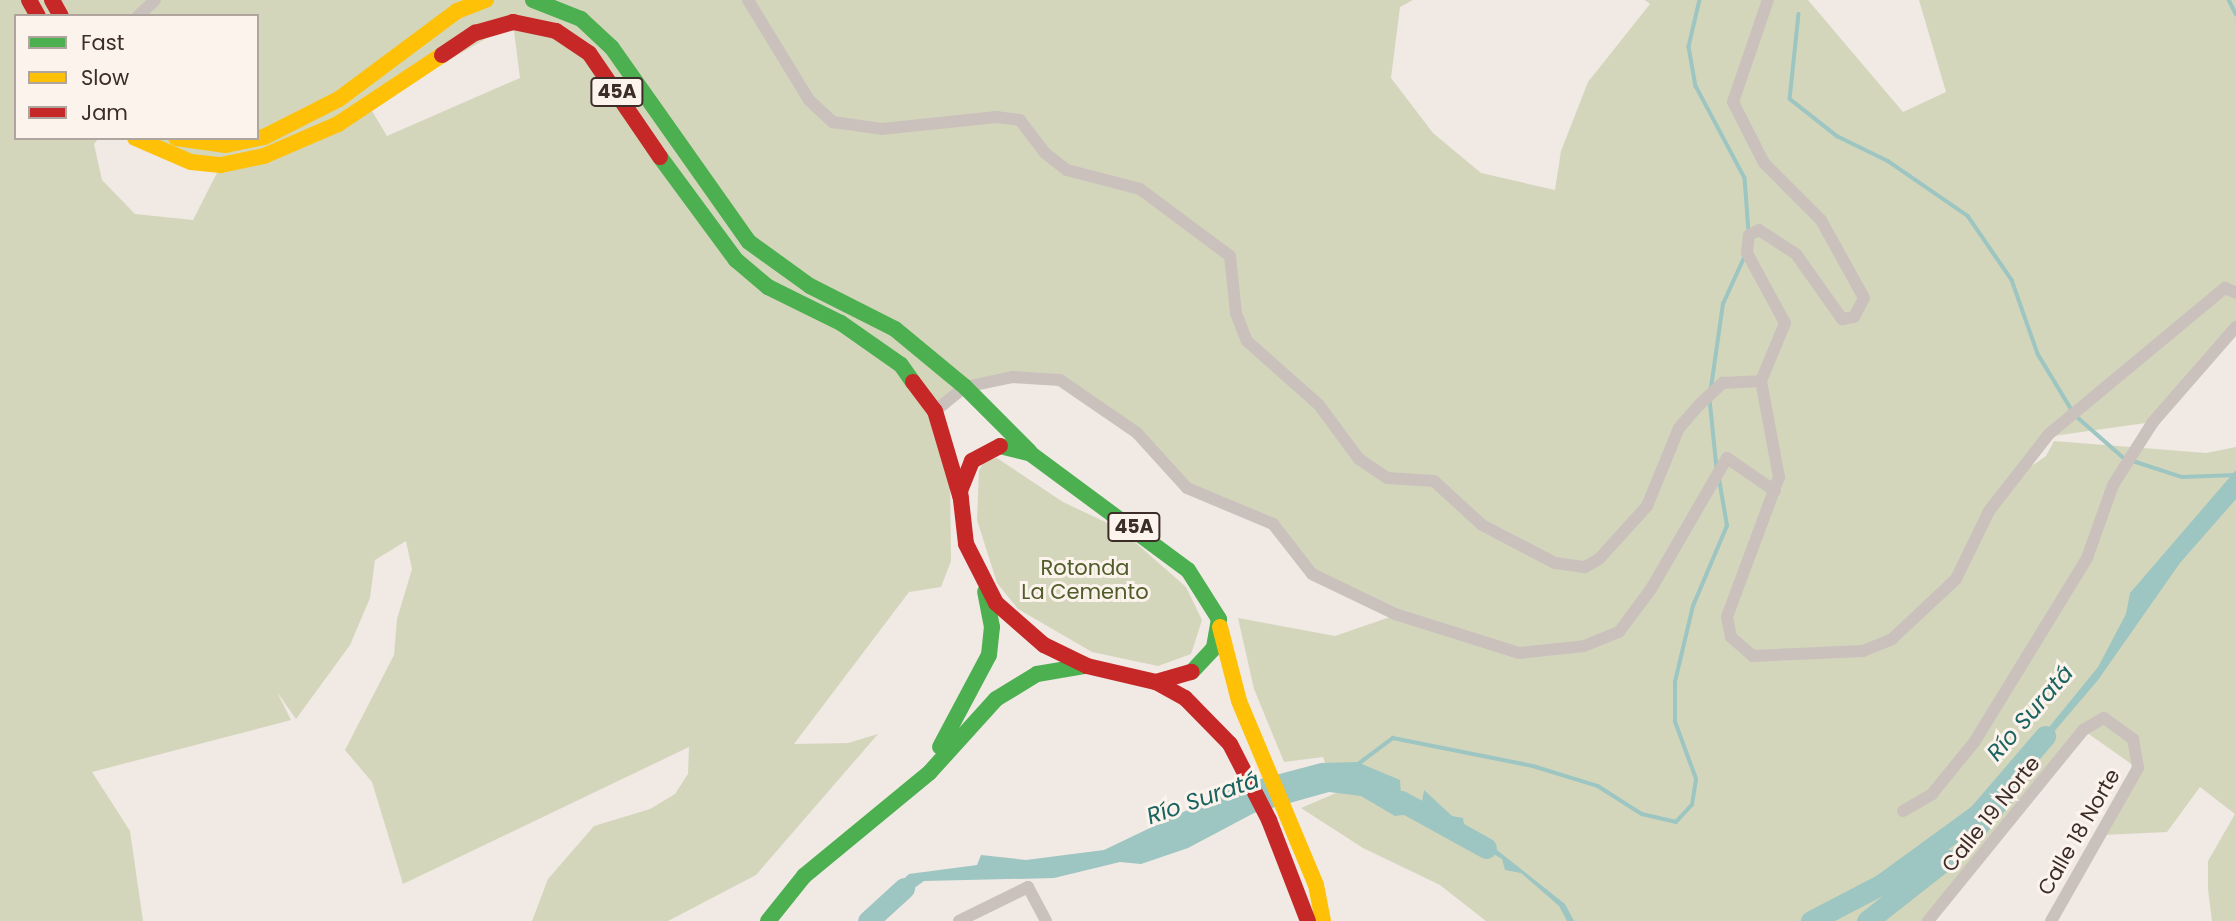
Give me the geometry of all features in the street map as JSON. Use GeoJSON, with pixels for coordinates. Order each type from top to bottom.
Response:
{"type":"FeatureCollection","features":[{"type":"Feature","properties":{"kind":"main road"},"geometry":{"type":"LineString","coordinates":[[259,138],[339,99],[457,11],[486,0]]}},
{"type":"Feature","properties":{"kind":"main road","name":"45A"},"geometry":{"type":"LineString","coordinates":[[533,0],[581,19],[612,48],[749,242],[810,286],[895,329],[965,387],[1031,454],[1164,548],[1188,570],[1219,619],[1239,701],[1289,815],[1316,886],[1323,921]]}},
{"type":"Feature","properties":{"kind":"main road","name":"45A"},"geometry":{"type":"LineString","coordinates":[[140,140],[191,162],[221,165],[264,156],[338,124],[475,33],[513,22],[538,24],[575,40],[589,53],[706,225],[736,260],[768,287],[881,346],[935,411],[961,499],[967,544],[980,579],[1018,625],[1087,666],[1156,682],[1180,679],[1200,667],[1214,648],[1219,619]]}},
{"type":"Feature","properties":{"kind":"main road"},"geometry":{"type":"LineString","coordinates":[[190,140],[226,145],[250,140]]}},
{"type":"Feature","properties":{"kind":"main road","name":"45A"},"geometry":{"type":"LineString","coordinates":[[961,499],[967,468],[984,451],[1008,446],[1031,454]]}},
{"type":"Feature","properties":{"kind":"main road"},"geometry":{"type":"LineString","coordinates":[[879,812],[936,754],[983,672],[992,627],[980,579]]}},
{"type":"Feature","properties":{"kind":"main road"},"geometry":{"type":"LineString","coordinates":[[768,921],[804,876],[930,772],[996,699],[1019,682],[1061,667],[1087,666]]}},
{"type":"Feature","properties":{"kind":"main road","name":"45A"},"geometry":{"type":"LineString","coordinates":[[1156,682],[1210,719],[1247,772],[1269,820],[1308,921]]}},
{"type":"Feature","properties":{"kind":"street"},"geometry":{"type":"LineString","coordinates":[[140,14],[155,0]]}},
{"type":"Feature","properties":{"kind":"street"},"geometry":{"type":"LineString","coordinates":[[748,0],[808,100],[833,122],[882,130],[996,117],[1020,120],[1045,153],[1067,170],[1140,189],[1230,256],[1236,313],[1248,341],[1319,405],[1359,459],[1387,478],[1434,481],[1482,526],[1555,563],[1585,568],[1599,559],[1647,506],[1679,428],[1699,405],[1723,383],[1761,382]]}},
{"type":"Feature","properties":{"kind":"street"},"geometry":{"type":"LineString","coordinates":[[1768,0],[1733,102],[1764,163],[1821,220],[1864,298],[1854,317],[1842,319],[1796,254],[1759,230],[1749,236],[1747,253],[1785,323],[1761,382],[1779,477],[1730,603],[1731,636],[1753,656],[1768,658],[1877,646],[1922,616],[1948,589],[1989,510],[2049,434],[2230,291],[2236,278]]}},
{"type":"Feature","properties":{"kind":"street"},"geometry":{"type":"LineString","coordinates":[[1903,811],[1932,794],[1975,741],[2087,558],[2119,475],[2188,378],[2236,327]]}},
{"type":"Feature","properties":{"kind":"street"},"geometry":{"type":"LineString","coordinates":[[935,411],[965,387],[1012,377],[1060,380],[1137,433],[1186,488],[1273,524],[1312,574],[1395,614],[1519,653],[1584,646],[1619,632],[1685,534],[1717,468],[1736,460],[1775,491]]}},
{"type":"Feature","properties":{"kind":"street","name":"Calle 18 Norte"},"geometry":{"type":"LineString","coordinates":[[2050,921],[2138,768],[2137,749],[2125,730],[2104,718],[2083,730]]}},
{"type":"Feature","properties":{"kind":"street","name":"Calle 19 Norte"},"geometry":{"type":"LineString","coordinates":[[1928,921],[2083,730]]}},
{"type":"Feature","properties":{"kind":"street"},"geometry":{"type":"LineString","coordinates":[[959,921],[1028,887],[1046,921]]}},
{"type":"Feature","properties":{"kind":"green space"},"geometry":{"type":"Polygon","coordinates":[[[0,0],[1413,0],[1400,7],[1391,78],[1433,133],[1481,173],[1555,190],[1561,151],[1588,82],[1650,4],[1645,0],[1808,0],[1903,112],[1946,92],[1919,0],[2236,0],[2236,325],[2153,422],[2053,436],[2030,467],[2046,456],[2054,441],[2206,453],[2236,447],[2236,921],[2212,921],[2208,889],[2208,861],[2235,814],[2200,787],[2167,832],[2103,835],[2137,768],[2083,730],[1928,921],[1486,921],[1440,885],[1363,848],[1301,808],[1336,793],[1323,757],[1284,762],[1254,689],[1238,618],[1335,636],[1393,616],[1323,580],[1256,513],[1199,498],[1138,429],[1044,377],[965,386],[935,411],[950,480],[951,561],[941,587],[909,592],[794,744],[848,743],[878,734],[756,875],[668,921],[532,921],[548,879],[594,826],[650,809],[675,794],[688,774],[689,747],[403,884],[372,782],[345,750],[394,655],[397,619],[412,569],[406,541],[375,560],[370,598],[350,645],[296,719],[277,692],[291,720],[92,772],[130,831],[143,921],[0,921],[0,0]],[[513,23],[369,106],[387,136],[520,78],[513,23]]]}},
{"type":"Feature","properties":{"kind":"green space","name":"Rotonda La Cemento"},"geometry":{"type":"Polygon","coordinates":[[[997,458],[1063,502],[1120,529],[1186,587],[1202,620],[1191,654],[1158,666],[1092,652],[1018,609],[997,583],[977,520],[979,471],[985,460],[997,458]]]}},
{"type":"Feature","properties":{"kind":"water"},"geometry":{"type":"Polygon","coordinates":[[[2236,470],[2236,499],[2180,563],[2098,680],[2047,740],[2009,806],[1978,843],[1972,840],[1933,879],[1917,878],[1823,921],[1940,861],[1989,816],[2037,742],[2098,667],[2126,614],[2130,593],[2236,470]]]}},
{"type":"Feature","properties":{"kind":"water"},"geometry":{"type":"Polygon","coordinates":[[[1357,762],[1400,780],[1401,794],[1422,802],[1424,790],[1452,816],[1463,818],[1464,824],[1565,904],[1574,921],[1567,921],[1559,906],[1521,873],[1505,870],[1502,859],[1464,836],[1459,824],[1430,811],[1395,816],[1361,796],[1329,792],[1254,813],[1188,848],[1141,864],[1120,862],[1054,878],[924,881],[898,900],[882,921],[875,921],[885,897],[909,874],[977,865],[981,855],[1026,860],[1104,850],[1242,784],[1321,763],[1357,762]]]}},
{"type":"Feature","properties":{"kind":"waterway"},"geometry":{"type":"LineString","coordinates":[[1700,0],[1689,47],[1696,86],[1745,178],[1749,232]]}},
{"type":"Feature","properties":{"kind":"waterway"},"geometry":{"type":"LineString","coordinates":[[2229,0],[2236,14]]}},
{"type":"Feature","properties":{"kind":"waterway"},"geometry":{"type":"LineString","coordinates":[[1799,14],[1790,99],[1837,136],[1888,161],[1968,216],[2012,280],[2038,354],[2075,415],[2124,458],[2182,477],[2236,475]]}},
{"type":"Feature","properties":{"kind":"waterway"},"geometry":{"type":"LineString","coordinates":[[1711,388],[1723,304],[1744,258]]}},
{"type":"Feature","properties":{"kind":"waterway"},"geometry":{"type":"LineString","coordinates":[[1710,399],[1717,468]]}},
{"type":"Feature","properties":{"kind":"waterway"},"geometry":{"type":"LineString","coordinates":[[1357,765],[1393,738],[1533,766],[1598,786],[1642,814],[1676,822],[1692,805],[1696,779],[1675,722],[1675,682],[1693,606],[1727,526],[1719,479]]}},
{"type":"Feature","properties":{"kind":"waterway","name":"Río Suratá"},"geometry":{"type":"LineString","coordinates":[[1811,921],[1882,884],[1978,814],[2045,736]]}},
{"type":"Feature","properties":{"kind":"waterway","name":"Río Suratá"},"geometry":{"type":"LineString","coordinates":[[1401,801],[1486,848]]}},
{"type":"Feature","properties":{"kind":"waterway"},"geometry":{"type":"LineString","coordinates":[[1867,921],[1946,859]]}},
{"type":"Feature","properties":{"kind":"waterway","name":"Río Suratá"},"geometry":{"type":"LineString","coordinates":[[868,921],[904,888]]}},
{"type":"Feature","properties":{"kind":"traffic: fast"},"geometry":{"type":"LineString","coordinates":[[533,0],[581,19],[612,48],[749,242],[810,286],[895,329],[965,387],[1029,451]]}},
{"type":"Feature","properties":{"kind":"traffic: fast"},"geometry":{"type":"LineString","coordinates":[[660,157],[736,260],[768,287],[841,323],[901,365],[913,382]]}},
{"type":"Feature","properties":{"kind":"traffic: fast"},"geometry":{"type":"LineString","coordinates":[[1000,446],[1031,454],[1188,570],[1219,619],[1214,648],[1192,672]]}},
{"type":"Feature","properties":{"kind":"traffic: fast"},"geometry":{"type":"LineString","coordinates":[[940,747],[989,655],[992,627],[985,592]]}},
{"type":"Feature","properties":{"kind":"traffic: fast"},"geometry":{"type":"LineString","coordinates":[[768,921],[804,876],[930,772],[996,699],[1037,674],[1085,666]]}},
{"type":"Feature","properties":{"kind":"traffic: slow"},"geometry":{"type":"LineString","coordinates":[[259,138],[339,99],[457,11],[486,0]]}},
{"type":"Feature","properties":{"kind":"traffic: slow"},"geometry":{"type":"LineString","coordinates":[[140,140],[191,162],[221,165],[264,156],[338,124],[442,55]]}},
{"type":"Feature","properties":{"kind":"traffic: slow"},"geometry":{"type":"LineString","coordinates":[[190,140],[226,145],[250,140]]}},
{"type":"Feature","properties":{"kind":"traffic: slow"},"geometry":{"type":"LineString","coordinates":[[1220,627],[1239,701],[1316,885],[1323,921]]}},
{"type":"Feature","properties":{"kind":"traffic: jam"},"geometry":{"type":"LineString","coordinates":[[29,0],[37,14]]}},
{"type":"Feature","properties":{"kind":"traffic: jam"},"geometry":{"type":"LineString","coordinates":[[52,0],[60,14]]}},
{"type":"Feature","properties":{"kind":"traffic: jam"},"geometry":{"type":"LineString","coordinates":[[442,55],[475,33],[513,22],[556,31],[589,53],[660,157]]}},
{"type":"Feature","properties":{"kind":"traffic: jam"},"geometry":{"type":"LineString","coordinates":[[913,382],[935,411],[961,499]]}},
{"type":"Feature","properties":{"kind":"traffic: jam"},"geometry":{"type":"LineString","coordinates":[[1000,446],[972,461],[960,491],[966,544],[996,603],[1044,645],[1087,666],[1156,682],[1192,672]]}},
{"type":"Feature","properties":{"kind":"traffic: jam"},"geometry":{"type":"LineString","coordinates":[[1156,682],[1185,698],[1230,744],[1269,820],[1308,921]]}}]}
